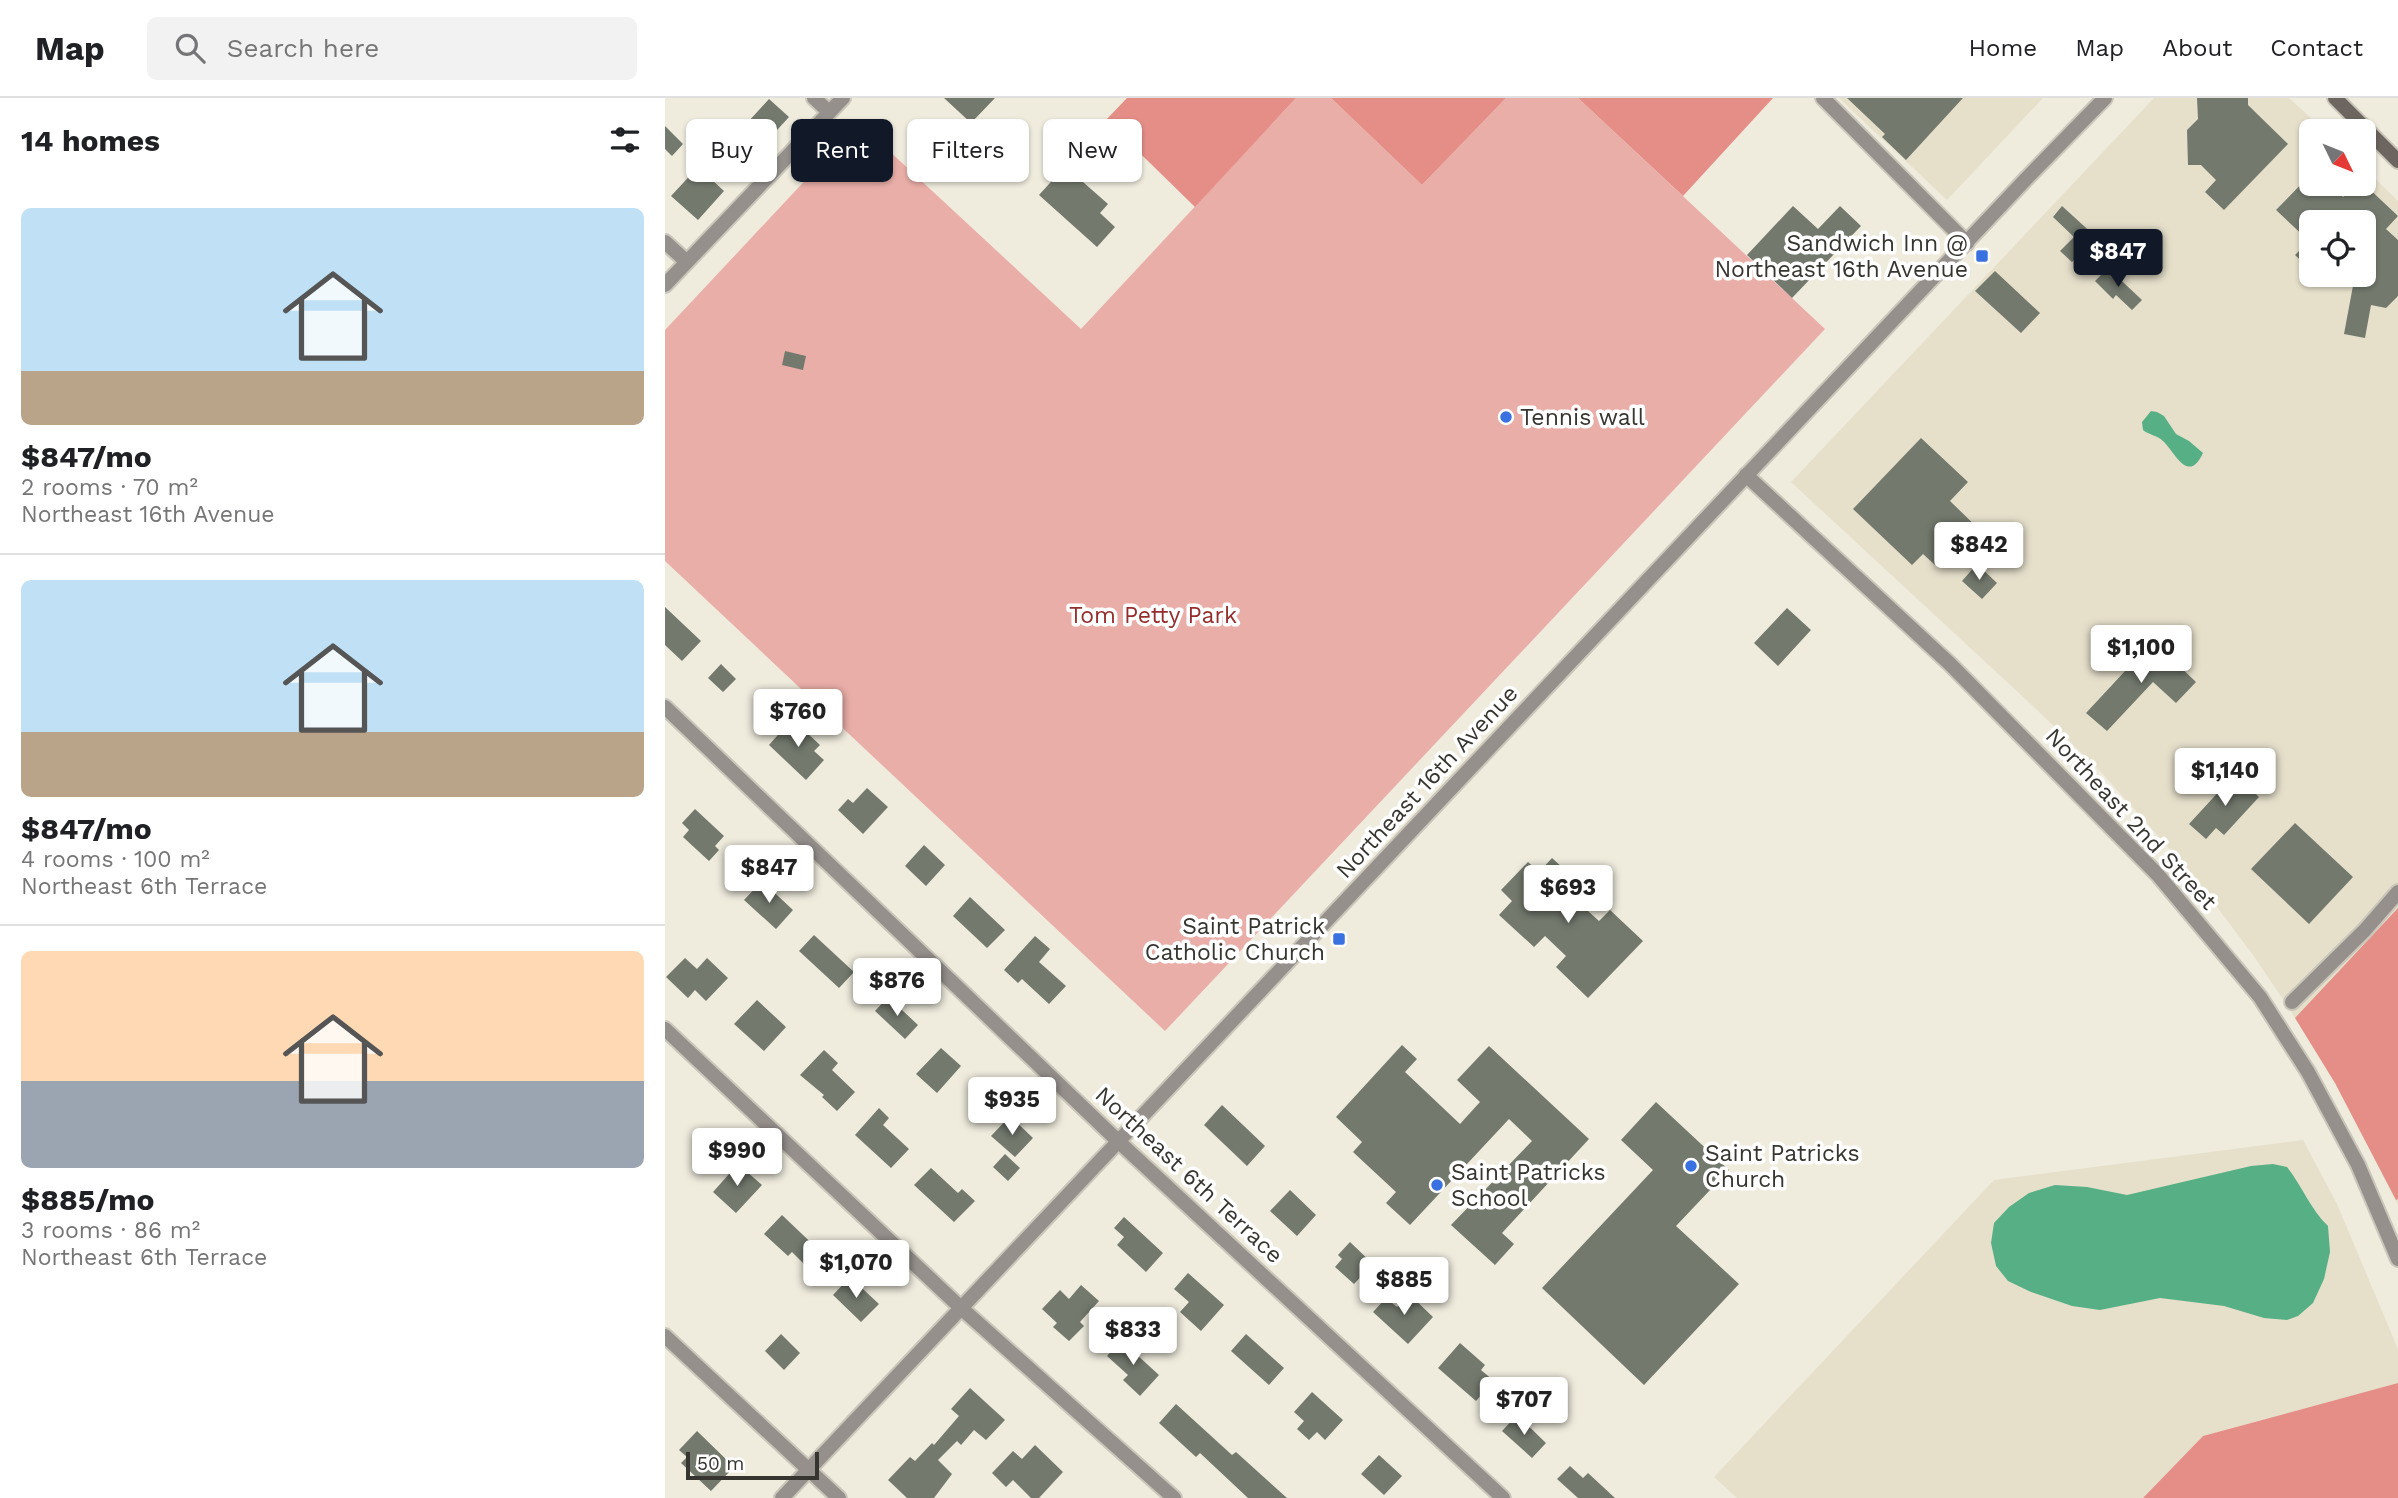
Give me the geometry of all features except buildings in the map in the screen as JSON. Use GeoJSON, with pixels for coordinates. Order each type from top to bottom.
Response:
{"type":"FeatureCollection","features":[{"type":"Feature","properties":{"kind":"main road"},"geometry":{"type":"LineString","coordinates":[[2336,98],[2398,161]]}},
{"type":"Feature","properties":{"kind":"street"},"geometry":{"type":"LineString","coordinates":[[814,98],[829,112]]}},
{"type":"Feature","properties":{"kind":"street"},"geometry":{"type":"LineString","coordinates":[[665,285],[843,98]]}},
{"type":"Feature","properties":{"kind":"street"},"geometry":{"type":"LineString","coordinates":[[1823,98],[1967,243]]}},
{"type":"Feature","properties":{"kind":"street","name":"Northeast 16th Avenue"},"geometry":{"type":"LineString","coordinates":[[782,1498],[2105,98]]}},
{"type":"Feature","properties":{"kind":"street"},"geometry":{"type":"LineString","coordinates":[[665,242],[687,262]]}},
{"type":"Feature","properties":{"kind":"street","name":"Northeast 2nd Street"},"geometry":{"type":"LineString","coordinates":[[1746,475],[1944,657],[2158,875],[2260,997],[2308,1072],[2351,1153],[2398,1259]]}},
{"type":"Feature","properties":{"kind":"street","name":"Northeast 6th Terrace"},"geometry":{"type":"LineString","coordinates":[[665,707],[1119,1142],[1503,1498]]}},
{"type":"Feature","properties":{"kind":"street"},"geometry":{"type":"LineString","coordinates":[[2292,1002],[2365,930],[2398,892]]}},
{"type":"Feature","properties":{"kind":"street"},"geometry":{"type":"LineString","coordinates":[[665,1029],[960,1307],[1174,1498]]}},
{"type":"Feature","properties":{"kind":"street"},"geometry":{"type":"LineString","coordinates":[[665,1336],[839,1498]]}},
{"type":"Feature","properties":{"kind":"shaded area"},"geometry":{"type":"Polygon","coordinates":[[[1127,98],[1296,98],[1195,207],[1142,155],[1142,119],[1107,119],[1127,98]]]}},
{"type":"Feature","properties":{"kind":"shaded area"},"geometry":{"type":"Polygon","coordinates":[[[1331,98],[1506,98],[1422,185],[1331,98]]]}},
{"type":"Feature","properties":{"kind":"shaded area"},"geometry":{"type":"Polygon","coordinates":[[[1578,98],[1773,98],[1683,196],[1578,98]]]}},
{"type":"Feature","properties":{"kind":"shaded area"},"geometry":{"type":"Polygon","coordinates":[[[1839,98],[2043,98],[1947,200],[1839,98]]]}},
{"type":"Feature","properties":{"kind":"shaded area"},"geometry":{"type":"Polygon","coordinates":[[[2154,98],[2289,98],[2312,119],[2299,119],[2299,196],[2377,196],[2377,181],[2398,201],[2398,1205],[2335,1083],[2253,955],[2205,891],[2160,838],[2100,771],[1791,482],[2154,98]]]}},
{"type":"Feature","properties":{"kind":"shaded area"},"geometry":{"type":"Polygon","coordinates":[[[2151,411],[2164,416],[2176,434],[2203,453],[2197,462],[2187,466],[2161,439],[2143,430],[2142,422],[2151,411]]]}},
{"type":"Feature","properties":{"kind":"shaded area"},"geometry":{"type":"Polygon","coordinates":[[[2398,908],[2396,1200],[2335,1083],[2295,1018],[2398,908]]]}},
{"type":"Feature","properties":{"kind":"shaded area"},"geometry":{"type":"Polygon","coordinates":[[[2303,1140],[2337,1204],[2398,1349],[2398,1383],[2203,1436],[2143,1498],[1737,1498],[1714,1477],[1994,1180],[2303,1140]]]}},
{"type":"Feature","properties":{"kind":"shaded area"},"geometry":{"type":"Polygon","coordinates":[[[2273,1164],[2287,1167],[2328,1226],[2330,1252],[2324,1279],[2313,1303],[2298,1316],[2287,1320],[2264,1318],[2224,1306],[2160,1298],[2100,1310],[2072,1306],[2008,1281],[1996,1266],[1991,1243],[1994,1223],[2009,1207],[2029,1193],[2055,1185],[2087,1187],[2127,1195],[2251,1166],[2273,1164]]]}},
{"type":"Feature","properties":{"kind":"shaded area"},"geometry":{"type":"Polygon","coordinates":[[[2398,1383],[2398,1498],[2143,1498],[2203,1436],[2398,1383]]]}},
{"type":"Feature","properties":{"kind":"green space","name":"Tom Petty Park"},"geometry":{"type":"Polygon","coordinates":[[[1296,98],[1331,98],[1422,185],[1506,98],[1578,98],[1825,329],[1165,1031],[665,561],[665,330],[804,182],[893,182],[893,155],[907,168],[907,182],[923,182],[1081,329],[1296,98]]]}},
{"type":"Feature","properties":{"kind":"place","name":"Sandwich Inn @ Northeast 16th Avenue"},"geometry":{"type":"Point","coordinates":[1982,256]}},
{"type":"Feature","properties":{"kind":"place","name":"Tennis wall"},"geometry":{"type":"Point","coordinates":[1506,417]}},
{"type":"Feature","properties":{"kind":"place","name":"Saint Patrick Catholic Church"},"geometry":{"type":"Point","coordinates":[1339,939]}},
{"type":"Feature","properties":{"kind":"place","name":"Saint Patricks Church"},"geometry":{"type":"Point","coordinates":[1691,1166]}},
{"type":"Feature","properties":{"kind":"place","name":"Saint Patricks School"},"geometry":{"type":"Point","coordinates":[1437,1185]}}]}
